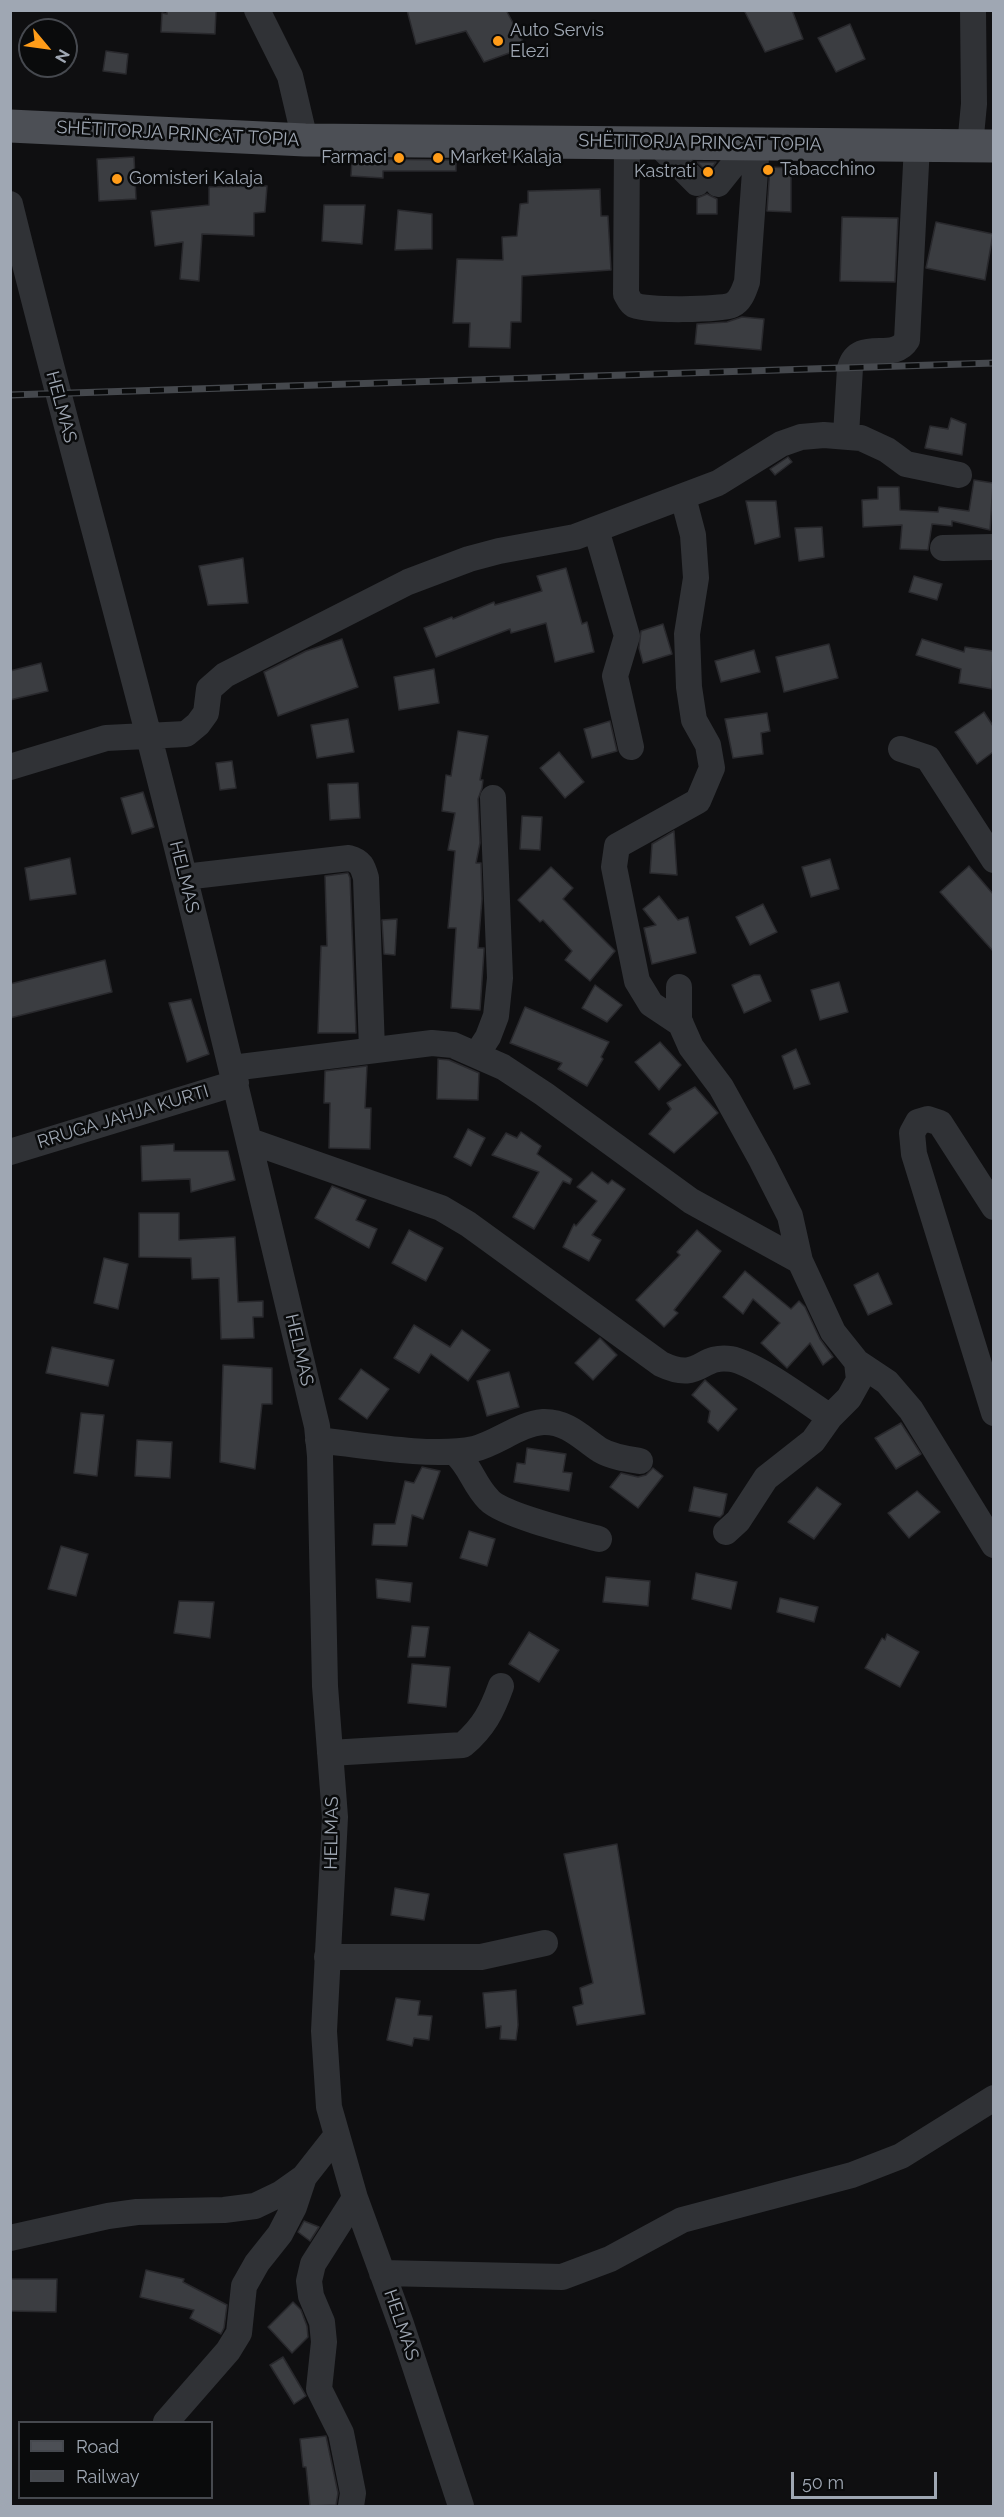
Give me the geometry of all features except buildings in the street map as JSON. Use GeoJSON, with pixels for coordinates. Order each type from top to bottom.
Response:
{"type":"FeatureCollection","features":[{"type":"Feature","properties":{"kind":"main road","name":"SHËTITORJA PRINCAT TOPIA"},"geometry":{"type":"LineString","coordinates":[[10,126],[305,140],[982,146]]}},
{"type":"Feature","properties":{"kind":"street"},"geometry":{"type":"LineString","coordinates":[[257,10],[290,75],[305,140]]}},
{"type":"Feature","properties":{"kind":"street"},"geometry":{"type":"LineString","coordinates":[[973,10],[974,104],[982,146]]}},
{"type":"Feature","properties":{"kind":"street"},"geometry":{"type":"LineString","coordinates":[[642,143],[707,184],[753,144],[747,282],[741,297],[733,305],[708,308],[644,309],[633,305],[626,294],[642,143]]}},
{"type":"Feature","properties":{"kind":"street"},"geometry":{"type":"LineString","coordinates":[[846,435],[850,368],[854,358],[861,352],[895,350],[903,346],[907,340],[917,146]]}},
{"type":"Feature","properties":{"kind":"street","name":"HELMAS"},"geometry":{"type":"LineString","coordinates":[[10,204],[60,404],[149,737],[234,1075],[318,1440],[325,1686],[335,1817],[324,2031],[329,2107],[355,2199],[442,2443],[461,2506]]}},
{"type":"Feature","properties":{"kind":"street"},"geometry":{"type":"LineString","coordinates":[[10,767],[106,738],[186,734],[206,713],[209,689],[225,675],[408,582],[470,559],[499,551],[555,543],[596,529],[718,483],[781,444],[801,437],[846,435],[861,438],[906,464],[959,475]]}},
{"type":"Feature","properties":{"kind":"street"},"geometry":{"type":"LineString","coordinates":[[681,1024],[651,1004],[637,981],[614,867],[617,846],[698,801],[712,768],[708,746],[694,720],[689,687],[687,634],[696,578],[693,535],[683,496]]}},
{"type":"Feature","properties":{"kind":"street"},"geometry":{"type":"LineString","coordinates":[[596,529],[627,636],[615,676],[631,747]]}},
{"type":"Feature","properties":{"kind":"street"},"geometry":{"type":"LineString","coordinates":[[943,548],[993,547]]}},
{"type":"Feature","properties":{"kind":"street"},"geometry":{"type":"LineString","coordinates":[[901,749],[928,758],[993,860]]}},
{"type":"Feature","properties":{"kind":"street"},"geometry":{"type":"LineString","coordinates":[[477,1054],[488,1037],[496,1016],[500,978],[493,798]]}},
{"type":"Feature","properties":{"kind":"street"},"geometry":{"type":"LineString","coordinates":[[184,877],[349,858],[357,860],[364,867],[366,878],[372,1050]]}},
{"type":"Feature","properties":{"kind":"street"},"geometry":{"type":"LineString","coordinates":[[679,987],[681,1024],[691,1047],[721,1087],[790,1216],[800,1261],[833,1332],[856,1362],[887,1382],[912,1410],[993,1545]]}},
{"type":"Feature","properties":{"kind":"street","name":"RRUGA JAHJA KURTI"},"geometry":{"type":"LineString","coordinates":[[10,1152],[234,1075],[372,1050],[432,1043],[453,1045],[503,1067],[544,1094],[691,1201],[800,1261]]}},
{"type":"Feature","properties":{"kind":"street"},"geometry":{"type":"LineString","coordinates":[[993,1207],[940,1123],[928,1119],[918,1122],[912,1133],[914,1154],[993,1413]]}},
{"type":"Feature","properties":{"kind":"street"},"geometry":{"type":"LineString","coordinates":[[250,1141],[441,1208],[468,1224],[661,1364],[674,1370],[689,1372],[714,1359],[729,1359],[746,1363],[830,1417]]}},
{"type":"Feature","properties":{"kind":"street"},"geometry":{"type":"LineString","coordinates":[[726,1532],[738,1521],[766,1478],[813,1441],[830,1417],[849,1398],[859,1380],[856,1362]]}},
{"type":"Feature","properties":{"kind":"street"},"geometry":{"type":"LineString","coordinates":[[318,1440],[454,1452],[477,1448],[544,1422],[562,1425],[616,1457],[640,1461]]}},
{"type":"Feature","properties":{"kind":"street"},"geometry":{"type":"LineString","coordinates":[[454,1452],[465,1461],[477,1487],[492,1503],[537,1521],[599,1539]]}},
{"type":"Feature","properties":{"kind":"street"},"geometry":{"type":"LineString","coordinates":[[330,1753],[463,1745],[479,1732],[493,1707],[501,1686]]}},
{"type":"Feature","properties":{"kind":"street"},"geometry":{"type":"LineString","coordinates":[[327,1957],[481,1957],[545,1943]]}},
{"type":"Feature","properties":{"kind":"street"},"geometry":{"type":"LineString","coordinates":[[382,2273],[562,2277],[610,2259],[682,2220],[852,2175],[901,2156],[993,2098]]}},
{"type":"Feature","properties":{"kind":"street"},"geometry":{"type":"LineString","coordinates":[[10,2238],[108,2216],[137,2212],[224,2210],[255,2206],[280,2194],[304,2176],[337,2135]]}},
{"type":"Feature","properties":{"kind":"street"},"geometry":{"type":"LineString","coordinates":[[167,2421],[228,2351],[239,2333],[244,2286],[257,2263],[280,2234],[294,2207],[304,2176]]}},
{"type":"Feature","properties":{"kind":"street"},"geometry":{"type":"LineString","coordinates":[[351,2506],[353,2493],[342,2433],[319,2389],[324,2342],[322,2322],[311,2296],[309,2282],[313,2264],[355,2199]]}},
{"type":"Feature","properties":{"kind":"railway"},"geometry":{"type":"LineString","coordinates":[[10,395],[994,363]]}},
{"type":"Feature","properties":{"kind":"place","name":"Auto Servis Elezi"},"geometry":{"type":"Point","coordinates":[498,41]}},
{"type":"Feature","properties":{"kind":"place","name":"Farmaci"},"geometry":{"type":"Point","coordinates":[399,158]}},
{"type":"Feature","properties":{"kind":"place","name":"Market Kalaja"},"geometry":{"type":"Point","coordinates":[438,158]}},
{"type":"Feature","properties":{"kind":"place","name":"Tabacchino"},"geometry":{"type":"Point","coordinates":[768,170]}},
{"type":"Feature","properties":{"kind":"place","name":"Kastrati"},"geometry":{"type":"Point","coordinates":[708,172]}},
{"type":"Feature","properties":{"kind":"place","name":"Gomisteri Kalaja"},"geometry":{"type":"Point","coordinates":[117,179]}}]}
